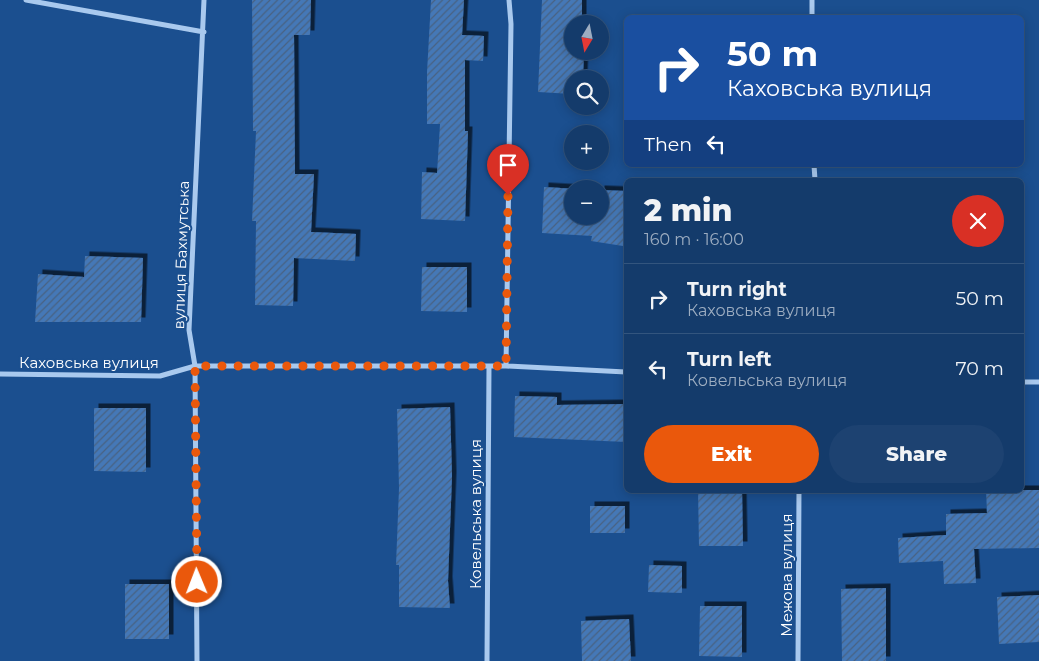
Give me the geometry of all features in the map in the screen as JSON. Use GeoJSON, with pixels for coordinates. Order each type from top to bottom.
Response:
{"type":"FeatureCollection","features":[{"type":"Feature","properties":{"kind":"street"},"geometry":{"type":"LineString","coordinates":[[26,0],[204,32]]}},
{"type":"Feature","properties":{"kind":"street","name":"вулиця Бахмутська"},"geometry":{"type":"LineString","coordinates":[[197,661],[195,366],[189,330],[204,0]]}},
{"type":"Feature","properties":{"kind":"street"},"geometry":{"type":"LineString","coordinates":[[506,366],[511,24],[509,0]]}},
{"type":"Feature","properties":{"kind":"street"},"geometry":{"type":"LineString","coordinates":[[812,0],[812,15]]}},
{"type":"Feature","properties":{"kind":"street","name":"Каховська вулиця"},"geometry":{"type":"LineString","coordinates":[[0,374],[160,376],[195,366],[506,366],[624,372]]}},
{"type":"Feature","properties":{"kind":"street","name":"Ковельська вулиця"},"geometry":{"type":"LineString","coordinates":[[487,661],[488,367]]}},
{"type":"Feature","properties":{"kind":"street"},"geometry":{"type":"LineString","coordinates":[[1024,382],[1039,382]]}},
{"type":"Feature","properties":{"kind":"street","name":"Межова вулиця"},"geometry":{"type":"LineString","coordinates":[[798,661],[799,493]]}},
{"type":"Feature","properties":{"kind":"building"},"geometry":{"type":"Polygon","coordinates":[[[252,0],[311,0],[310,35],[294,35],[295,174],[314,174],[311,232],[356,234],[355,261],[294,258],[293,306],[255,305],[256,221],[252,221],[256,131],[253,131],[252,0]]]}},
{"type":"Feature","properties":{"kind":"building"},"geometry":{"type":"Polygon","coordinates":[[[431,0],[464,0],[462,35],[484,36],[483,61],[465,60],[465,131],[468,131],[465,221],[421,219],[422,172],[437,173],[440,124],[427,124],[427,72],[431,0]]]}},
{"type":"Feature","properties":{"kind":"building"},"geometry":{"type":"Polygon","coordinates":[[[542,0],[582,0],[582,15],[564,15],[564,60],[584,60],[583,70],[564,70],[564,94],[538,92],[542,0]]]}},
{"type":"Feature","properties":{"kind":"building"},"geometry":{"type":"Polygon","coordinates":[[[544,187],[564,188],[564,225],[609,225],[609,190],[624,191],[623,246],[591,241],[592,236],[542,233],[544,187]]]}},
{"type":"Feature","properties":{"kind":"building"},"geometry":{"type":"Polygon","coordinates":[[[85,256],[143,258],[141,322],[35,322],[38,274],[84,277],[85,256]]]}},
{"type":"Feature","properties":{"kind":"building"},"geometry":{"type":"Polygon","coordinates":[[[422,267],[467,267],[467,312],[421,311],[422,267]]]}},
{"type":"Feature","properties":{"kind":"building"},"geometry":{"type":"Polygon","coordinates":[[[515,396],[557,397],[557,405],[624,404],[624,442],[514,437],[515,396]]]}},
{"type":"Feature","properties":{"kind":"building"},"geometry":{"type":"Polygon","coordinates":[[[450,407],[452,476],[448,581],[450,608],[399,607],[399,565],[396,565],[399,488],[397,409],[450,407]]]}},
{"type":"Feature","properties":{"kind":"building"},"geometry":{"type":"Polygon","coordinates":[[[94,408],[146,408],[146,472],[94,471],[94,408]]]}},
{"type":"Feature","properties":{"kind":"building"},"geometry":{"type":"Polygon","coordinates":[[[1024,490],[1039,490],[1039,548],[974,549],[976,583],[944,584],[943,561],[899,563],[898,538],[946,535],[946,514],[987,513],[986,493],[1024,493],[1024,490]]]}},
{"type":"Feature","properties":{"kind":"building"},"geometry":{"type":"Polygon","coordinates":[[[698,493],[742,493],[743,546],[699,546],[698,493]]]}},
{"type":"Feature","properties":{"kind":"building"},"geometry":{"type":"Polygon","coordinates":[[[590,506],[625,506],[625,533],[590,533],[590,506]]]}},
{"type":"Feature","properties":{"kind":"building"},"geometry":{"type":"Polygon","coordinates":[[[649,565],[682,566],[682,593],[648,592],[649,565]]]}},
{"type":"Feature","properties":{"kind":"building"},"geometry":{"type":"Polygon","coordinates":[[[125,584],[169,584],[169,639],[125,639],[125,584]]]}},
{"type":"Feature","properties":{"kind":"building"},"geometry":{"type":"Polygon","coordinates":[[[886,588],[886,661],[842,661],[841,589],[886,588]]]}},
{"type":"Feature","properties":{"kind":"building"},"geometry":{"type":"Polygon","coordinates":[[[1039,595],[1039,642],[999,644],[997,597],[1039,595]]]}},
{"type":"Feature","properties":{"kind":"building"},"geometry":{"type":"Polygon","coordinates":[[[700,606],[742,606],[742,657],[699,656],[700,606]]]}},
{"type":"Feature","properties":{"kind":"building"},"geometry":{"type":"Polygon","coordinates":[[[629,619],[631,661],[582,661],[581,621],[629,619]]]}},
{"type":"Feature","properties":{"kind":"route"},"geometry":{"type":"LineString","coordinates":[[197,582],[195,366],[506,366],[508,195]]}}]}
